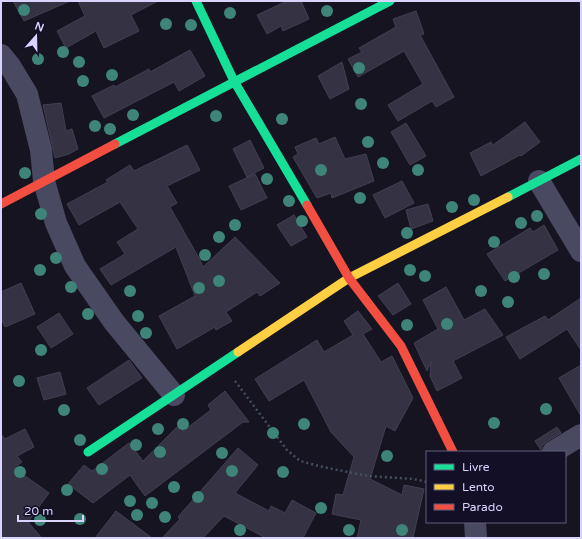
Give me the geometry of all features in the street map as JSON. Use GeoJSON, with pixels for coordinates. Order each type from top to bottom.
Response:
{"type":"FeatureCollection","features":[{"type":"Feature","properties":{"kind":"street"},"geometry":{"type":"LineString","coordinates":[[196,1],[234,81],[349,278],[401,346],[453,451]]}},
{"type":"Feature","properties":{"kind":"street"},"geometry":{"type":"LineString","coordinates":[[1,204],[234,81],[390,1]]}},
{"type":"Feature","properties":{"kind":"street"},"geometry":{"type":"LineString","coordinates":[[1,55],[10,66],[26,94],[41,150],[44,181],[56,223],[75,266],[114,322],[174,395]]}},
{"type":"Feature","properties":{"kind":"street"},"geometry":{"type":"LineString","coordinates":[[88,452],[349,278],[581,159]]}},
{"type":"Feature","properties":{"kind":"street"},"geometry":{"type":"LineString","coordinates":[[539,181],[581,251]]}},
{"type":"Feature","properties":{"kind":"street"},"geometry":{"type":"LineString","coordinates":[[555,451],[581,435]]}},
{"type":"Feature","properties":{"kind":"street"},"geometry":{"type":"LineString","coordinates":[[475,523],[476,538]]}},
{"type":"Feature","properties":{"kind":"path"},"geometry":{"type":"LineString","coordinates":[[222,362],[287,450],[300,461],[368,476],[414,479],[426,482]]}},
{"type":"Feature","properties":{"kind":"building"},"geometry":{"type":"Polygon","coordinates":[[[13,1],[70,1],[24,21],[13,1]]]}},
{"type":"Feature","properties":{"kind":"building"},"geometry":{"type":"Polygon","coordinates":[[[78,1],[158,1],[131,15],[139,31],[104,48],[96,31],[66,48],[57,31],[85,16],[78,1]]]}},
{"type":"Feature","properties":{"kind":"building"},"geometry":{"type":"Polygon","coordinates":[[[287,1],[301,1],[309,19],[283,31],[281,26],[267,34],[257,15],[287,1]]]}},
{"type":"Feature","properties":{"kind":"building"},"geometry":{"type":"Polygon","coordinates":[[[416,11],[424,34],[420,35],[454,97],[436,107],[432,101],[398,121],[388,105],[423,84],[404,51],[358,77],[348,59],[362,52],[359,48],[396,27],[393,19],[416,11]]]}},
{"type":"Feature","properties":{"kind":"building"},"geometry":{"type":"Polygon","coordinates":[[[190,50],[205,76],[179,91],[174,82],[104,118],[92,96],[114,85],[115,87],[149,69],[150,72],[190,50]]]}},
{"type":"Feature","properties":{"kind":"building"},"geometry":{"type":"Polygon","coordinates":[[[342,62],[349,89],[330,99],[318,76],[342,62]]]}},
{"type":"Feature","properties":{"kind":"building"},"geometry":{"type":"Polygon","coordinates":[[[61,103],[66,131],[72,129],[78,149],[69,154],[55,158],[43,105],[61,103]]]}},
{"type":"Feature","properties":{"kind":"building"},"geometry":{"type":"Polygon","coordinates":[[[525,122],[540,142],[521,156],[520,155],[481,176],[470,153],[491,142],[493,145],[525,122]]]}},
{"type":"Feature","properties":{"kind":"building"},"geometry":{"type":"Polygon","coordinates":[[[406,123],[426,156],[410,165],[391,132],[406,123]]]}},
{"type":"Feature","properties":{"kind":"building"},"geometry":{"type":"Polygon","coordinates":[[[335,137],[345,159],[366,154],[374,181],[332,198],[331,193],[317,198],[293,157],[298,154],[295,147],[316,138],[319,144],[335,137]]]}},
{"type":"Feature","properties":{"kind":"building"},"geometry":{"type":"Polygon","coordinates":[[[250,140],[264,168],[247,177],[233,149],[250,140]]]}},
{"type":"Feature","properties":{"kind":"building"},"geometry":{"type":"Polygon","coordinates":[[[187,145],[200,170],[167,186],[177,203],[170,207],[203,267],[235,237],[280,283],[260,296],[257,292],[226,312],[232,321],[216,330],[215,327],[177,349],[159,316],[195,296],[176,247],[111,285],[100,269],[125,254],[117,242],[138,229],[120,202],[79,225],[67,204],[108,182],[106,180],[130,165],[134,171],[187,145]]]}},
{"type":"Feature","properties":{"kind":"building"},"geometry":{"type":"Polygon","coordinates":[[[255,174],[267,198],[241,210],[229,186],[255,174]]]}},
{"type":"Feature","properties":{"kind":"building"},"geometry":{"type":"Polygon","coordinates":[[[402,181],[414,203],[385,218],[373,195],[402,181]]]}},
{"type":"Feature","properties":{"kind":"building"},"geometry":{"type":"Polygon","coordinates":[[[428,204],[433,221],[411,229],[406,210],[428,204]]]}},
{"type":"Feature","properties":{"kind":"building"},"geometry":{"type":"Polygon","coordinates":[[[294,215],[307,237],[291,246],[277,225],[294,215]]]}},
{"type":"Feature","properties":{"kind":"building"},"geometry":{"type":"Polygon","coordinates":[[[544,225],[558,250],[505,281],[487,254],[530,228],[533,232],[544,225]]]}},
{"type":"Feature","properties":{"kind":"building"},"geometry":{"type":"Polygon","coordinates":[[[21,283],[35,314],[5,327],[1,318],[1,292],[21,283]]]}},
{"type":"Feature","properties":{"kind":"building"},"geometry":{"type":"Polygon","coordinates":[[[398,283],[411,304],[393,315],[378,296],[398,283]]]}},
{"type":"Feature","properties":{"kind":"building"},"geometry":{"type":"Polygon","coordinates":[[[446,287],[464,320],[485,309],[503,335],[453,361],[462,378],[437,391],[430,376],[431,362],[427,371],[414,343],[438,329],[423,300],[446,287]]]}},
{"type":"Feature","properties":{"kind":"building"},"geometry":{"type":"Polygon","coordinates":[[[581,298],[581,350],[567,329],[520,359],[506,337],[545,316],[548,320],[581,298]]]}},
{"type":"Feature","properties":{"kind":"building"},"geometry":{"type":"Polygon","coordinates":[[[358,311],[372,329],[363,334],[381,362],[392,356],[413,398],[395,431],[386,426],[370,479],[402,495],[404,485],[424,489],[413,538],[357,538],[361,520],[332,514],[336,494],[343,495],[354,457],[331,432],[304,380],[269,401],[255,379],[317,340],[324,352],[353,335],[344,321],[358,311]]]}},
{"type":"Feature","properties":{"kind":"building"},"geometry":{"type":"Polygon","coordinates":[[[59,313],[73,334],[51,348],[37,327],[59,313]]]}},
{"type":"Feature","properties":{"kind":"building"},"geometry":{"type":"Polygon","coordinates":[[[129,360],[142,378],[99,405],[87,388],[129,360]]]}},
{"type":"Feature","properties":{"kind":"building"},"geometry":{"type":"Polygon","coordinates":[[[581,365],[581,416],[559,378],[581,365]]]}},
{"type":"Feature","properties":{"kind":"building"},"geometry":{"type":"Polygon","coordinates":[[[60,372],[66,394],[44,400],[37,378],[60,372]]]}},
{"type":"Feature","properties":{"kind":"building"},"geometry":{"type":"Polygon","coordinates":[[[225,391],[249,422],[243,422],[145,496],[130,475],[93,503],[68,484],[84,465],[92,471],[129,443],[143,461],[178,426],[183,431],[211,410],[208,405],[225,391]]]}},
{"type":"Feature","properties":{"kind":"building"},"geometry":{"type":"Polygon","coordinates":[[[557,427],[561,433],[546,442],[542,446],[541,450],[535,441],[557,427]]]}},
{"type":"Feature","properties":{"kind":"building"},"geometry":{"type":"Polygon","coordinates":[[[25,429],[34,447],[17,456],[22,462],[14,468],[49,493],[28,522],[42,538],[1,538],[1,434],[5,439],[25,429]]]}},
{"type":"Feature","properties":{"kind":"building"},"geometry":{"type":"Polygon","coordinates":[[[238,448],[258,465],[235,493],[269,511],[271,506],[285,513],[292,500],[316,513],[303,538],[266,538],[224,516],[203,538],[162,538],[180,519],[178,517],[238,448]]]}},
{"type":"Feature","properties":{"kind":"building"},"geometry":{"type":"Polygon","coordinates":[[[116,511],[152,538],[95,538],[116,511]]]}},
{"type":"Feature","properties":{"kind":"traffic: fast"},"geometry":{"type":"LineString","coordinates":[[196,1],[234,81],[307,205]]}},
{"type":"Feature","properties":{"kind":"traffic: fast"},"geometry":{"type":"LineString","coordinates":[[115,144],[390,1]]}},
{"type":"Feature","properties":{"kind":"traffic: fast"},"geometry":{"type":"LineString","coordinates":[[508,197],[581,159]]}},
{"type":"Feature","properties":{"kind":"traffic: fast"},"geometry":{"type":"LineString","coordinates":[[88,452],[238,352]]}},
{"type":"Feature","properties":{"kind":"traffic: slow"},"geometry":{"type":"LineString","coordinates":[[238,352],[349,278],[508,197]]}},
{"type":"Feature","properties":{"kind":"traffic: jam"},"geometry":{"type":"LineString","coordinates":[[1,204],[115,144]]}},
{"type":"Feature","properties":{"kind":"traffic: jam"},"geometry":{"type":"LineString","coordinates":[[307,205],[349,278],[401,346],[453,451]]}}]}
